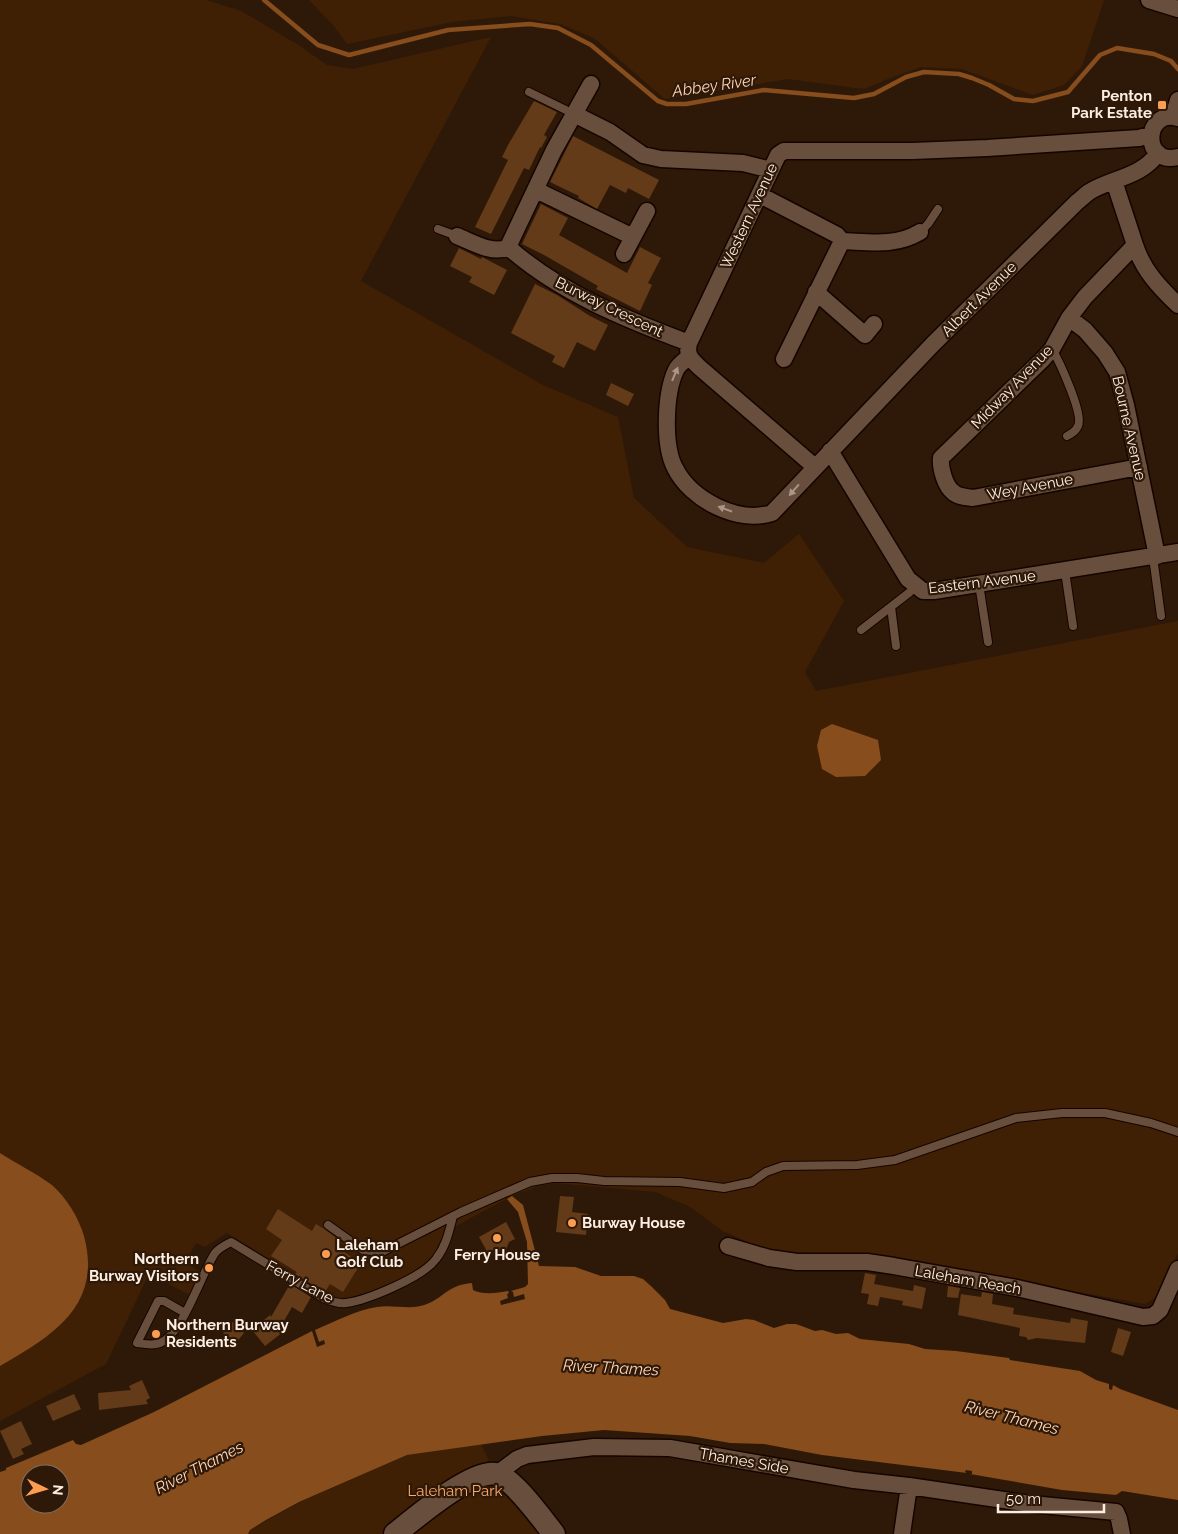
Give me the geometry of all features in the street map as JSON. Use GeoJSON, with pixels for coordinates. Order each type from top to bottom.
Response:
{"type":"FeatureCollection","features":[{"type":"Feature","properties":{"kind":"street"},"geometry":{"type":"LineString","coordinates":[[1149,0],[1178,10]]}},
{"type":"Feature","properties":{"kind":"street"},"geometry":{"type":"LineString","coordinates":[[457,236],[494,250],[502,250],[508,247],[554,150],[591,84]]}},
{"type":"Feature","properties":{"kind":"street"},"geometry":{"type":"LineString","coordinates":[[1178,100],[1176,118],[1165,118],[1158,121],[1150,135],[1151,143],[1158,153],[1169,158],[1178,157]]}},
{"type":"Feature","properties":{"kind":"street"},"geometry":{"type":"LineString","coordinates":[[574,114],[604,129],[643,155],[660,159],[744,163],[772,170]]}},
{"type":"Feature","properties":{"kind":"street","name":"Western Avenue"},"geometry":{"type":"LineString","coordinates":[[815,467],[781,506],[772,513],[755,517],[725,510],[704,500],[691,490],[674,467],[667,432],[670,386],[676,368],[689,350],[778,155],[784,151],[912,151],[987,148],[1139,138],[1150,135]]}},
{"type":"Feature","properties":{"kind":"street","name":"Albert Avenue"},"geometry":{"type":"LineString","coordinates":[[815,467],[933,344],[1070,209],[1090,192],[1147,166],[1158,153]]}},
{"type":"Feature","properties":{"kind":"street"},"geometry":{"type":"LineString","coordinates":[[1114,181],[1140,260],[1158,286],[1178,305]]}},
{"type":"Feature","properties":{"kind":"street"},"geometry":{"type":"LineString","coordinates":[[536,190],[632,237]]}},
{"type":"Feature","properties":{"kind":"street"},"geometry":{"type":"LineString","coordinates":[[760,195],[837,235],[842,241],[892,242],[908,240],[920,232]]}},
{"type":"Feature","properties":{"kind":"street"},"geometry":{"type":"LineString","coordinates":[[624,254],[647,211]]}},
{"type":"Feature","properties":{"kind":"street"},"geometry":{"type":"LineString","coordinates":[[784,359],[842,241]]}},
{"type":"Feature","properties":{"kind":"street","name":"Midway Avenue"},"geometry":{"type":"LineString","coordinates":[[940,464],[942,458],[1052,349],[1069,318],[1085,297],[1135,245]]}},
{"type":"Feature","properties":{"kind":"street","name":"Burway Crescent"},"geometry":{"type":"LineString","coordinates":[[508,247],[550,279],[689,350]]}},
{"type":"Feature","properties":{"kind":"street"},"geometry":{"type":"LineString","coordinates":[[816,292],[865,335],[874,324]]}},
{"type":"Feature","properties":{"kind":"street","name":"Bourne Avenue"},"geometry":{"type":"LineString","coordinates":[[1069,318],[1085,330],[1105,353],[1117,372],[1139,467],[1155,556]]}},
{"type":"Feature","properties":{"kind":"street"},"geometry":{"type":"LineString","coordinates":[[689,350],[815,467]]}},
{"type":"Feature","properties":{"kind":"street","name":"Eastern Avenue"},"geometry":{"type":"LineString","coordinates":[[830,451],[908,579],[924,591],[1065,571],[1178,552]]}},
{"type":"Feature","properties":{"kind":"street","name":"Wey Avenue"},"geometry":{"type":"LineString","coordinates":[[940,464],[947,483],[954,493],[973,498],[1139,467]]}},
{"type":"Feature","properties":{"kind":"street","name":"Laleham Reach"},"geometry":{"type":"LineString","coordinates":[[728,1246],[769,1258],[797,1262],[867,1262],[894,1266],[1017,1288],[1142,1318],[1153,1316],[1160,1310],[1178,1269]]}},
{"type":"Feature","properties":{"kind":"street","name":"Thames Side"},"geometry":{"type":"LineString","coordinates":[[395,1534],[458,1487],[487,1474],[497,1474],[517,1459],[527,1455],[594,1447],[670,1448],[854,1480],[1031,1504],[1116,1512],[1122,1534]]}},
{"type":"Feature","properties":{"kind":"street"},"geometry":{"type":"LineString","coordinates":[[497,1474],[520,1493],[554,1534]]}},
{"type":"Feature","properties":{"kind":"street"},"geometry":{"type":"LineString","coordinates":[[902,1534],[909,1486]]}},
{"type":"Feature","properties":{"kind":"lane"},"geometry":{"type":"LineString","coordinates":[[529,92],[574,114]]}},
{"type":"Feature","properties":{"kind":"lane"},"geometry":{"type":"LineString","coordinates":[[920,232],[938,209]]}},
{"type":"Feature","properties":{"kind":"lane"},"geometry":{"type":"LineString","coordinates":[[438,229],[457,236]]}},
{"type":"Feature","properties":{"kind":"lane"},"geometry":{"type":"LineString","coordinates":[[1052,349],[1065,375],[1078,414],[1078,428],[1067,436]]}},
{"type":"Feature","properties":{"kind":"lane"},"geometry":{"type":"LineString","coordinates":[[1155,556],[1161,616]]}},
{"type":"Feature","properties":{"kind":"lane"},"geometry":{"type":"LineString","coordinates":[[1065,571],[1072,626]]}},
{"type":"Feature","properties":{"kind":"lane"},"geometry":{"type":"LineString","coordinates":[[979,584],[988,642]]}},
{"type":"Feature","properties":{"kind":"lane"},"geometry":{"type":"LineString","coordinates":[[861,630],[915,586]]}},
{"type":"Feature","properties":{"kind":"lane"},"geometry":{"type":"LineString","coordinates":[[891,607],[896,646]]}},
{"type":"Feature","properties":{"kind":"lane"},"geometry":{"type":"LineString","coordinates":[[328,1225],[364,1250],[382,1252],[453,1216],[530,1182],[552,1178],[680,1182],[724,1188],[752,1182],[766,1172],[783,1166],[857,1165],[895,1160],[1016,1118],[1062,1113],[1105,1113],[1151,1123],[1178,1132]]}},
{"type":"Feature","properties":{"kind":"lane","name":"Ferry Lane"},"geometry":{"type":"LineString","coordinates":[[185,1313],[215,1253],[230,1242],[323,1298],[344,1304],[359,1300],[415,1277],[435,1261],[447,1241],[453,1216]]}},
{"type":"Feature","properties":{"kind":"lane"},"geometry":{"type":"LineString","coordinates":[[158,1301],[164,1301],[185,1313],[169,1337],[161,1343],[153,1345],[136,1343],[158,1301]]}},
{"type":"Feature","properties":{"kind":"green space"},"geometry":{"type":"Polygon","coordinates":[[[0,0],[206,0],[241,11],[297,44],[327,65],[353,69],[491,37],[361,281],[543,385],[618,417],[634,498],[687,547],[764,563],[799,534],[844,601],[805,672],[816,691],[1178,621],[1178,1253],[1156,1297],[1145,1304],[868,1254],[771,1252],[723,1231],[690,1207],[656,1192],[556,1183],[538,1186],[512,1196],[456,1226],[435,1261],[415,1277],[344,1304],[227,1233],[205,1247],[196,1243],[185,1263],[201,1272],[190,1295],[149,1274],[106,1364],[0,1421],[0,1366],[38,1343],[69,1316],[79,1300],[86,1282],[88,1260],[82,1229],[67,1202],[52,1185],[0,1153],[0,0]]]}},
{"type":"Feature","properties":{"kind":"green space"},"geometry":{"type":"Polygon","coordinates":[[[309,0],[1104,0],[1082,66],[1064,85],[1033,95],[962,69],[921,67],[864,89],[788,79],[665,99],[594,38],[560,24],[511,16],[452,22],[347,44],[333,25],[309,0]]]}},
{"type":"Feature","properties":{"kind":"green space","name":"Laleham Park"},"geometry":{"type":"Polygon","coordinates":[[[481,1444],[504,1493],[539,1534],[247,1534],[250,1530],[300,1502],[407,1455],[481,1444]]]}},
{"type":"Feature","properties":{"kind":"water"},"geometry":{"type":"Polygon","coordinates":[[[832,724],[878,740],[881,760],[865,776],[836,777],[822,769],[817,746],[821,730],[832,724]]]}},
{"type":"Feature","properties":{"kind":"water"},"geometry":{"type":"Polygon","coordinates":[[[0,1153],[52,1185],[67,1202],[82,1229],[88,1260],[86,1282],[79,1300],[69,1316],[38,1343],[0,1366],[0,1153]]]}},
{"type":"Feature","properties":{"kind":"water","name":"River Thames"},"geometry":{"type":"Polygon","coordinates":[[[512,1196],[523,1205],[539,1266],[575,1267],[601,1276],[634,1276],[643,1279],[652,1287],[665,1300],[670,1309],[723,1323],[746,1319],[774,1328],[787,1324],[796,1324],[815,1331],[822,1330],[836,1334],[848,1333],[860,1339],[909,1344],[925,1349],[1009,1358],[1010,1360],[1080,1371],[1096,1380],[1109,1384],[1109,1389],[1112,1390],[1113,1385],[1178,1410],[1178,1500],[1122,1491],[1116,1495],[1062,1490],[970,1474],[972,1474],[972,1471],[966,1470],[965,1472],[967,1473],[822,1455],[764,1444],[730,1443],[690,1436],[604,1430],[542,1436],[407,1455],[299,1502],[250,1530],[248,1534],[0,1534],[0,1472],[6,1470],[6,1468],[73,1440],[76,1444],[81,1445],[154,1412],[312,1331],[317,1347],[325,1344],[324,1340],[319,1342],[315,1330],[345,1317],[377,1307],[421,1306],[433,1301],[452,1288],[464,1284],[472,1283],[473,1290],[481,1293],[508,1291],[508,1298],[500,1301],[501,1305],[525,1299],[524,1294],[514,1297],[511,1291],[525,1287],[528,1284],[527,1242],[518,1212],[507,1199],[512,1196]]]}},
{"type":"Feature","properties":{"kind":"building"},"geometry":{"type":"Polygon","coordinates":[[[534,101],[557,112],[544,135],[547,137],[529,170],[524,168],[491,234],[475,227],[508,160],[502,157],[534,101]]]}},
{"type":"Feature","properties":{"kind":"building"},"geometry":{"type":"Polygon","coordinates":[[[573,136],[659,180],[649,199],[628,188],[626,193],[610,185],[597,209],[578,198],[579,196],[550,182],[573,136]]]}},
{"type":"Feature","properties":{"kind":"building"},"geometry":{"type":"Polygon","coordinates":[[[541,204],[568,218],[559,235],[627,273],[640,247],[661,258],[648,283],[652,285],[640,311],[596,289],[598,286],[522,244],[541,204]]]}},
{"type":"Feature","properties":{"kind":"building"},"geometry":{"type":"Polygon","coordinates":[[[459,248],[507,270],[494,295],[469,282],[472,277],[450,266],[459,248]]]}},
{"type":"Feature","properties":{"kind":"building"},"geometry":{"type":"Polygon","coordinates":[[[535,284],[608,325],[595,351],[577,342],[564,368],[552,362],[555,356],[511,333],[535,284]]]}},
{"type":"Feature","properties":{"kind":"building"},"geometry":{"type":"Polygon","coordinates":[[[611,383],[634,394],[628,406],[606,395],[611,383]]]}},
{"type":"Feature","properties":{"kind":"building","name":"Burway House"},"geometry":{"type":"Polygon","coordinates":[[[560,1196],[574,1197],[572,1212],[588,1214],[586,1235],[556,1232],[560,1196]]]}},
{"type":"Feature","properties":{"kind":"building","name":"Laleham Golf Club"},"geometry":{"type":"Polygon","coordinates":[[[278,1209],[312,1231],[316,1224],[324,1229],[342,1242],[338,1248],[361,1263],[343,1292],[330,1284],[325,1292],[295,1274],[297,1272],[271,1256],[282,1240],[266,1229],[278,1209]]]}},
{"type":"Feature","properties":{"kind":"building","name":"Ferry House"},"geometry":{"type":"Polygon","coordinates":[[[506,1222],[515,1239],[509,1242],[506,1250],[503,1252],[493,1250],[488,1253],[479,1237],[506,1222]]]}},
{"type":"Feature","properties":{"kind":"building"},"geometry":{"type":"Polygon","coordinates":[[[865,1273],[876,1275],[874,1284],[913,1291],[914,1285],[926,1288],[922,1309],[902,1305],[903,1301],[880,1297],[878,1306],[867,1304],[869,1294],[861,1293],[865,1273]]]}},
{"type":"Feature","properties":{"kind":"building"},"geometry":{"type":"Polygon","coordinates":[[[290,1284],[311,1297],[302,1313],[292,1307],[280,1328],[283,1332],[265,1346],[252,1330],[270,1315],[271,1317],[290,1284]]]}},
{"type":"Feature","properties":{"kind":"building"},"geometry":{"type":"Polygon","coordinates":[[[948,1286],[960,1288],[958,1298],[947,1297],[948,1286]]]}},
{"type":"Feature","properties":{"kind":"building"},"geometry":{"type":"Polygon","coordinates":[[[982,1292],[993,1294],[992,1304],[1014,1308],[1013,1314],[1070,1323],[1071,1318],[1088,1321],[1085,1343],[1037,1338],[1028,1340],[1026,1337],[1019,1336],[1020,1328],[958,1315],[961,1294],[981,1297],[982,1292]]]}},
{"type":"Feature","properties":{"kind":"building"},"geometry":{"type":"Polygon","coordinates":[[[233,1322],[244,1333],[235,1344],[223,1333],[233,1322]]]}},
{"type":"Feature","properties":{"kind":"building"},"geometry":{"type":"Polygon","coordinates":[[[1118,1328],[1131,1332],[1123,1356],[1111,1352],[1118,1328]]]}},
{"type":"Feature","properties":{"kind":"building"},"geometry":{"type":"Polygon","coordinates":[[[142,1380],[150,1398],[146,1400],[148,1404],[99,1410],[98,1393],[131,1390],[129,1386],[142,1380]]]}},
{"type":"Feature","properties":{"kind":"building"},"geometry":{"type":"Polygon","coordinates":[[[74,1394],[81,1409],[53,1421],[46,1406],[74,1394]]]}},
{"type":"Feature","properties":{"kind":"building"},"geometry":{"type":"Polygon","coordinates":[[[21,1421],[32,1444],[21,1449],[24,1454],[13,1459],[0,1431],[21,1421]]]}},
{"type":"Feature","properties":{"kind":"waterway","name":"Abbey River"},"geometry":{"type":"LineString","coordinates":[[264,0],[318,45],[349,55],[448,30],[530,24],[558,28],[591,45],[658,101],[667,104],[686,104],[764,90],[854,98],[874,94],[906,77],[924,72],[959,74],[989,85],[1014,99],[1033,101],[1068,92],[1100,55],[1117,48],[1154,54],[1171,61],[1178,69]]}},
{"type":"Feature","properties":{"kind":"place","name":"Penton Park Estate"},"geometry":{"type":"Point","coordinates":[1162,105]}},
{"type":"Feature","properties":{"kind":"place","name":"Burway House"},"geometry":{"type":"Point","coordinates":[572,1223]}},
{"type":"Feature","properties":{"kind":"place","name":"Ferry House"},"geometry":{"type":"Point","coordinates":[497,1238]}},
{"type":"Feature","properties":{"kind":"place","name":"Laleham Golf Club"},"geometry":{"type":"Point","coordinates":[326,1254]}},
{"type":"Feature","properties":{"kind":"place","name":"Northern Burway Visitors"},"geometry":{"type":"Point","coordinates":[209,1268]}},
{"type":"Feature","properties":{"kind":"place","name":"Northern Burway Residents"},"geometry":{"type":"Point","coordinates":[156,1334]}}]}
